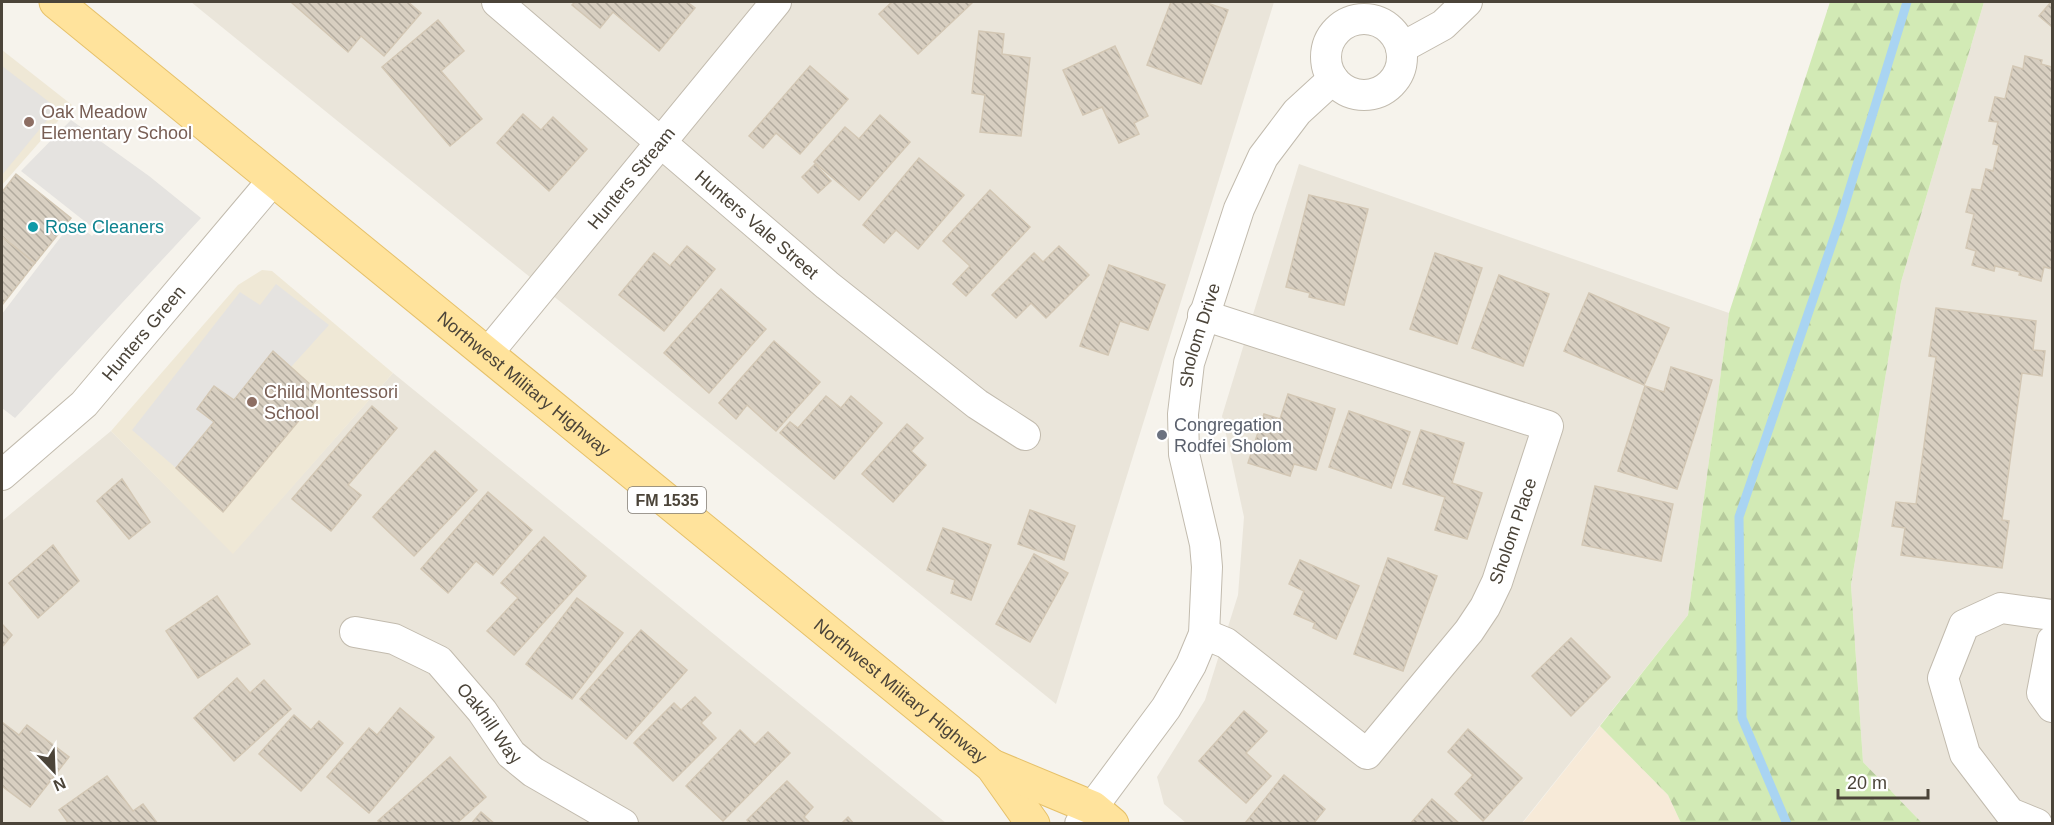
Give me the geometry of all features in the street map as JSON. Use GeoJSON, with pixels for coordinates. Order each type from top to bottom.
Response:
{"type":"FeatureCollection","features":[{"type":"Feature","properties":{"kind":"main road","name":"Northwest Military Highway"},"geometry":{"type":"LineString","coordinates":[[56,2],[992,766],[1095,818]]}},
{"type":"Feature","properties":{"kind":"main road","name":"Northwest Military Highway"},"geometry":{"type":"LineString","coordinates":[[992,766],[1033,824]]}},
{"type":"Feature","properties":{"kind":"street","name":"Hunters Vale Street"},"geometry":{"type":"LineString","coordinates":[[497,2],[827,285],[976,404],[1025,435]]}},
{"type":"Feature","properties":{"kind":"street","name":"Hunters Stream"},"geometry":{"type":"LineString","coordinates":[[488,353],[776,2]]}},
{"type":"Feature","properties":{"kind":"street"},"geometry":{"type":"LineString","coordinates":[[1401,48],[1443,25],[1467,2]]}},
{"type":"Feature","properties":{"kind":"street"},"geometry":{"type":"LineString","coordinates":[[1357,20],[1372,20],[1386,25],[1396,36],[1401,48],[1402,64],[1396,78],[1386,89],[1372,95],[1357,95],[1343,89],[1333,79],[1327,65],[1327,50],[1333,36],[1343,26],[1357,20]]}},
{"type":"Feature","properties":{"kind":"street","name":"Sholom Drive"},"geometry":{"type":"LineString","coordinates":[[1095,818],[1166,708],[1191,665],[1204,634],[1207,567],[1205,544],[1184,454],[1183,414],[1189,363],[1203,315],[1239,209],[1263,157],[1297,112],[1333,79]]}},
{"type":"Feature","properties":{"kind":"street","name":"Hunters Green"},"geometry":{"type":"LineString","coordinates":[[3,470],[84,404],[273,180]]}},
{"type":"Feature","properties":{"kind":"street","name":"Sholom Place"},"geometry":{"type":"LineString","coordinates":[[1203,315],[1548,426],[1497,582],[1485,607],[1469,631],[1367,754],[1226,642],[1204,634]]}},
{"type":"Feature","properties":{"kind":"street"},"geometry":{"type":"LineString","coordinates":[[2037,824],[2010,813],[1965,754],[1943,678],[1964,625],[2001,608],[2052,615]]}},
{"type":"Feature","properties":{"kind":"street","name":"Oakhill Way"},"geometry":{"type":"LineString","coordinates":[[355,632],[394,639],[438,661],[482,711],[511,754],[533,772],[623,824]]}},
{"type":"Feature","properties":{"kind":"street"},"geometry":{"type":"LineString","coordinates":[[2052,641],[2042,693],[2052,707]]}},
{"type":"Feature","properties":{"kind":"shaded area"},"geometry":{"type":"Polygon","coordinates":[[[191,2],[1274,2],[1056,704],[191,2]]]}},
{"type":"Feature","properties":{"kind":"shaded area"},"geometry":{"type":"Polygon","coordinates":[[[1984,2],[2052,2],[2052,823],[1922,823],[1863,762],[1851,585],[1901,282],[1984,2]]]}},
{"type":"Feature","properties":{"kind":"shaded area","name":"Oak Meadow Elementary School"},"geometry":{"type":"Polygon","coordinates":[[[2,50],[72,105],[2,185],[2,50]]]}},
{"type":"Feature","properties":{"kind":"shaded area","name":"Oak Meadow Elementary School"},"geometry":{"type":"Polygon","coordinates":[[[2,66],[57,108],[2,175],[2,66]]]}},
{"type":"Feature","properties":{"kind":"shaded area"},"geometry":{"type":"Polygon","coordinates":[[[71,120],[149,176],[201,218],[15,418],[2,408],[2,314],[73,221],[92,236],[97,231],[21,171],[71,120]]]}},
{"type":"Feature","properties":{"kind":"shaded area"},"geometry":{"type":"Polygon","coordinates":[[[1299,164],[1729,313],[1688,615],[1522,823],[1186,823],[1164,804],[1157,777],[1205,700],[1238,595],[1244,517],[1222,416],[1299,164]]]}},
{"type":"Feature","properties":{"kind":"shaded area","name":"Child Montessori School"},"geometry":{"type":"Polygon","coordinates":[[[262,270],[272,271],[393,373],[233,554],[111,431],[238,285],[262,270]]]}},
{"type":"Feature","properties":{"kind":"shaded area"},"geometry":{"type":"Polygon","coordinates":[[[276,284],[329,325],[291,367],[273,351],[234,400],[214,386],[197,409],[214,422],[176,468],[132,430],[240,292],[260,305],[276,284]]]}},
{"type":"Feature","properties":{"kind":"shaded area"},"geometry":{"type":"Polygon","coordinates":[[[393,373],[946,823],[2,824],[2,521],[111,431],[233,553],[393,373]]]}},
{"type":"Feature","properties":{"kind":"shaded area"},"geometry":{"type":"Polygon","coordinates":[[[1600,726],[1668,795],[1681,823],[1522,824],[1600,726]]]}},
{"type":"Feature","properties":{"kind":"green space"},"geometry":{"type":"Polygon","coordinates":[[[1830,2],[1984,2],[1901,282],[1851,585],[1863,762],[1922,823],[1681,823],[1668,795],[1600,726],[1688,615],[1729,313],[1830,2]]]}},
{"type":"Feature","properties":{"kind":"building"},"geometry":{"type":"Polygon","coordinates":[[[293,2],[408,2],[421,13],[384,56],[361,36],[348,52],[293,2]]]}},
{"type":"Feature","properties":{"kind":"building"},"geometry":{"type":"Polygon","coordinates":[[[575,2],[687,2],[695,8],[659,51],[613,12],[600,28],[572,5],[575,2]]]}},
{"type":"Feature","properties":{"kind":"building"},"geometry":{"type":"Polygon","coordinates":[[[892,2],[973,2],[918,54],[879,14],[892,2]]]}},
{"type":"Feature","properties":{"kind":"building"},"geometry":{"type":"Polygon","coordinates":[[[1171,2],[1204,2],[1228,10],[1201,84],[1147,65],[1171,2]]]}},
{"type":"Feature","properties":{"kind":"building"},"geometry":{"type":"Polygon","coordinates":[[[2052,2],[2052,27],[2039,16],[2052,2]]]}},
{"type":"Feature","properties":{"kind":"building"},"geometry":{"type":"Polygon","coordinates":[[[438,20],[464,51],[441,71],[482,119],[450,146],[382,67],[438,20]]]}},
{"type":"Feature","properties":{"kind":"building"},"geometry":{"type":"Polygon","coordinates":[[[979,31],[1004,34],[1002,54],[1030,58],[1021,136],[980,132],[985,95],[972,93],[979,31]]]}},
{"type":"Feature","properties":{"kind":"building"},"geometry":{"type":"Polygon","coordinates":[[[1115,46],[1148,116],[1134,123],[1139,134],[1119,143],[1102,107],[1083,115],[1063,70],[1115,46]]]}},
{"type":"Feature","properties":{"kind":"building"},"geometry":{"type":"Polygon","coordinates":[[[2025,56],[2042,60],[2041,64],[2052,67],[2052,269],[2044,267],[2041,281],[2019,275],[2020,272],[1995,266],[1994,271],[1972,265],[1976,251],[1966,248],[1974,214],[1966,212],[1972,189],[1981,190],[1986,169],[1993,171],[1999,145],[1993,144],[1998,122],[1989,121],[1995,97],[2005,99],[2013,66],[2023,69],[2025,56]]]}},
{"type":"Feature","properties":{"kind":"building"},"geometry":{"type":"Polygon","coordinates":[[[810,66],[848,99],[800,154],[776,133],[763,148],[749,136],[810,66]]]}},
{"type":"Feature","properties":{"kind":"building"},"geometry":{"type":"Polygon","coordinates":[[[523,114],[541,130],[553,117],[587,149],[549,191],[497,143],[523,114]]]}},
{"type":"Feature","properties":{"kind":"building"},"geometry":{"type":"Polygon","coordinates":[[[880,115],[910,142],[859,200],[814,162],[845,127],[859,139],[880,115]]]}},
{"type":"Feature","properties":{"kind":"building"},"geometry":{"type":"Polygon","coordinates":[[[919,158],[964,195],[918,249],[896,230],[884,243],[863,225],[919,158]]]}},
{"type":"Feature","properties":{"kind":"building"},"geometry":{"type":"Polygon","coordinates":[[[815,164],[831,181],[818,193],[802,177],[815,164]]]}},
{"type":"Feature","properties":{"kind":"building","name":"Rose Cleaners"},"geometry":{"type":"Polygon","coordinates":[[[16,174],[71,218],[35,263],[2,237],[2,192],[16,174]]]}},
{"type":"Feature","properties":{"kind":"building"},"geometry":{"type":"Polygon","coordinates":[[[990,190],[1030,227],[966,296],[953,284],[970,266],[943,241],[990,190]]]}},
{"type":"Feature","properties":{"kind":"building"},"geometry":{"type":"Polygon","coordinates":[[[1309,195],[1368,209],[1344,305],[1309,297],[1310,293],[1286,287],[1309,195]]]}},
{"type":"Feature","properties":{"kind":"building"},"geometry":{"type":"Polygon","coordinates":[[[2,237],[35,263],[2,305],[2,237]]]}},
{"type":"Feature","properties":{"kind":"building"},"geometry":{"type":"Polygon","coordinates":[[[687,246],[715,269],[664,331],[619,295],[654,253],[670,266],[687,246]]]}},
{"type":"Feature","properties":{"kind":"building"},"geometry":{"type":"Polygon","coordinates":[[[1059,246],[1089,275],[1046,318],[1031,303],[1016,318],[992,295],[1034,253],[1043,262],[1059,246]]]}},
{"type":"Feature","properties":{"kind":"building"},"geometry":{"type":"Polygon","coordinates":[[[1435,253],[1482,268],[1457,344],[1410,329],[1435,253]]]}},
{"type":"Feature","properties":{"kind":"building"},"geometry":{"type":"Polygon","coordinates":[[[1109,265],[1165,285],[1148,330],[1120,321],[1108,355],[1080,346],[1109,265]]]}},
{"type":"Feature","properties":{"kind":"building"},"geometry":{"type":"Polygon","coordinates":[[[1499,275],[1549,294],[1523,366],[1472,348],[1499,275]]]}},
{"type":"Feature","properties":{"kind":"building"},"geometry":{"type":"Polygon","coordinates":[[[721,289],[766,329],[709,393],[664,353],[721,289]]]}},
{"type":"Feature","properties":{"kind":"building"},"geometry":{"type":"Polygon","coordinates":[[[1589,293],[1669,328],[1644,385],[1564,351],[1589,293]]]}},
{"type":"Feature","properties":{"kind":"building"},"geometry":{"type":"Polygon","coordinates":[[[1936,308],[2036,321],[2033,350],[2045,351],[2042,376],[2022,373],[2002,520],[2009,521],[2002,568],[1901,555],[1905,528],[1892,526],[1896,502],[1916,504],[1936,357],[1929,356],[1936,308]]]}},
{"type":"Feature","properties":{"kind":"building"},"geometry":{"type":"Polygon","coordinates":[[[774,341],[820,382],[776,431],[747,405],[736,419],[719,403],[774,341]]]}},
{"type":"Feature","properties":{"kind":"building","name":"Child Montessori School"},"geometry":{"type":"Polygon","coordinates":[[[273,351],[321,394],[223,512],[176,468],[214,422],[197,409],[214,386],[234,400],[273,351]]]}},
{"type":"Feature","properties":{"kind":"building"},"geometry":{"type":"Polygon","coordinates":[[[1671,367],[1712,380],[1677,489],[1618,471],[1645,386],[1664,392],[1671,367]]]}},
{"type":"Feature","properties":{"kind":"building"},"geometry":{"type":"Polygon","coordinates":[[[1288,394],[1335,409],[1316,470],[1294,464],[1290,476],[1248,463],[1264,414],[1280,419],[1288,394]]]}},
{"type":"Feature","properties":{"kind":"building"},"geometry":{"type":"Polygon","coordinates":[[[826,396],[841,408],[851,396],[882,423],[834,479],[780,433],[790,422],[798,428],[826,396]]]}},
{"type":"Feature","properties":{"kind":"building"},"geometry":{"type":"Polygon","coordinates":[[[372,406],[397,428],[348,485],[361,495],[331,531],[292,499],[372,406]]]}},
{"type":"Feature","properties":{"kind":"building"},"geometry":{"type":"Polygon","coordinates":[[[1349,411],[1410,432],[1391,488],[1329,467],[1349,411]]]}},
{"type":"Feature","properties":{"kind":"building"},"geometry":{"type":"Polygon","coordinates":[[[907,424],[923,438],[911,451],[926,465],[893,502],[862,474],[907,424]]]}},
{"type":"Feature","properties":{"kind":"building"},"geometry":{"type":"Polygon","coordinates":[[[1421,430],[1464,443],[1452,483],[1482,493],[1467,539],[1435,530],[1445,497],[1403,484],[1421,430]]]}},
{"type":"Feature","properties":{"kind":"building"},"geometry":{"type":"Polygon","coordinates":[[[435,451],[477,490],[414,556],[373,517],[435,451]]]}},
{"type":"Feature","properties":{"kind":"building"},"geometry":{"type":"Polygon","coordinates":[[[122,479],[150,522],[129,539],[97,501],[122,479]]]}},
{"type":"Feature","properties":{"kind":"building"},"geometry":{"type":"Polygon","coordinates":[[[1595,486],[1673,504],[1661,561],[1582,545],[1595,486]]]}},
{"type":"Feature","properties":{"kind":"building"},"geometry":{"type":"Polygon","coordinates":[[[488,492],[532,530],[493,575],[476,561],[448,593],[421,569],[488,492]]]}},
{"type":"Feature","properties":{"kind":"building"},"geometry":{"type":"Polygon","coordinates":[[[1030,510],[1075,526],[1064,560],[1018,544],[1030,510]]]}},
{"type":"Feature","properties":{"kind":"building"},"geometry":{"type":"Polygon","coordinates":[[[943,528],[991,545],[971,600],[951,593],[955,580],[927,570],[943,528]]]}},
{"type":"Feature","properties":{"kind":"building"},"geometry":{"type":"Polygon","coordinates":[[[544,537],[586,576],[514,655],[487,631],[518,598],[501,583],[544,537]]]}},
{"type":"Feature","properties":{"kind":"building"},"geometry":{"type":"Polygon","coordinates":[[[53,545],[79,581],[38,618],[9,583],[53,545]]]}},
{"type":"Feature","properties":{"kind":"building"},"geometry":{"type":"Polygon","coordinates":[[[1034,554],[1068,573],[1030,642],[996,624],[1034,554]]]}},
{"type":"Feature","properties":{"kind":"building"},"geometry":{"type":"Polygon","coordinates":[[[1388,558],[1437,576],[1403,671],[1354,654],[1388,558]]]}},
{"type":"Feature","properties":{"kind":"building"},"geometry":{"type":"Polygon","coordinates":[[[1300,560],[1359,586],[1336,639],[1313,628],[1315,623],[1294,614],[1304,591],[1289,584],[1300,560]]]}},
{"type":"Feature","properties":{"kind":"building"},"geometry":{"type":"Polygon","coordinates":[[[217,596],[250,644],[198,678],[166,631],[217,596]]]}},
{"type":"Feature","properties":{"kind":"building"},"geometry":{"type":"Polygon","coordinates":[[[577,598],[623,633],[572,699],[526,664],[577,598]]]}},
{"type":"Feature","properties":{"kind":"building"},"geometry":{"type":"Polygon","coordinates":[[[2,624],[12,635],[2,647],[2,624]]]}},
{"type":"Feature","properties":{"kind":"building"},"geometry":{"type":"Polygon","coordinates":[[[641,630],[687,670],[626,739],[580,699],[641,630]]]}},
{"type":"Feature","properties":{"kind":"building"},"geometry":{"type":"Polygon","coordinates":[[[1571,638],[1610,677],[1571,716],[1532,676],[1571,638]]]}},
{"type":"Feature","properties":{"kind":"building"},"geometry":{"type":"Polygon","coordinates":[[[237,678],[250,693],[264,680],[291,709],[234,761],[194,718],[237,678]]]}},
{"type":"Feature","properties":{"kind":"building"},"geometry":{"type":"Polygon","coordinates":[[[695,697],[711,713],[701,723],[716,738],[673,781],[634,743],[674,703],[681,710],[695,697]]]}},
{"type":"Feature","properties":{"kind":"building"},"geometry":{"type":"Polygon","coordinates":[[[400,708],[434,737],[369,813],[327,777],[369,728],[377,735],[400,708]]]}},
{"type":"Feature","properties":{"kind":"building"},"geometry":{"type":"Polygon","coordinates":[[[1244,711],[1267,731],[1246,753],[1271,776],[1246,803],[1199,761],[1244,711]]]}},
{"type":"Feature","properties":{"kind":"building"},"geometry":{"type":"Polygon","coordinates":[[[294,715],[311,730],[319,721],[343,743],[301,791],[259,754],[294,715]]]}},
{"type":"Feature","properties":{"kind":"building"},"geometry":{"type":"Polygon","coordinates":[[[2,722],[19,735],[27,725],[69,757],[30,807],[2,786],[2,722]]]}},
{"type":"Feature","properties":{"kind":"building"},"geometry":{"type":"Polygon","coordinates":[[[1468,729],[1522,778],[1483,821],[1455,794],[1473,775],[1448,752],[1468,729]]]}},
{"type":"Feature","properties":{"kind":"building"},"geometry":{"type":"Polygon","coordinates":[[[740,730],[755,745],[768,732],[790,753],[723,821],[686,786],[740,730]]]}},
{"type":"Feature","properties":{"kind":"building"},"geometry":{"type":"Polygon","coordinates":[[[450,757],[486,797],[456,824],[380,824],[378,821],[450,757]]]}},
{"type":"Feature","properties":{"kind":"building"},"geometry":{"type":"Polygon","coordinates":[[[1284,775],[1325,809],[1313,824],[1248,824],[1246,822],[1284,775]]]}},
{"type":"Feature","properties":{"kind":"building"},"geometry":{"type":"Polygon","coordinates":[[[107,776],[133,811],[143,804],[158,824],[69,824],[59,810],[107,776]]]}},
{"type":"Feature","properties":{"kind":"building"},"geometry":{"type":"Polygon","coordinates":[[[787,781],[813,807],[804,817],[811,824],[750,824],[747,820],[787,781]]]}},
{"type":"Feature","properties":{"kind":"building"},"geometry":{"type":"Polygon","coordinates":[[[1432,799],[1460,824],[1410,824],[1432,799]]]}},
{"type":"Feature","properties":{"kind":"building"},"geometry":{"type":"Polygon","coordinates":[[[481,812],[495,824],[471,824],[481,812]]]}},
{"type":"Feature","properties":{"kind":"building"},"geometry":{"type":"Polygon","coordinates":[[[848,817],[854,824],[841,824],[848,817]]]}},
{"type":"Feature","properties":{"kind":"waterway"},"geometry":{"type":"LineString","coordinates":[[1787,824],[1742,718],[1739,517],[1841,217],[1907,2]]}},
{"type":"Feature","properties":{"kind":"place","name":"Oak Meadow Elementary School"},"geometry":{"type":"Point","coordinates":[29,122]}},
{"type":"Feature","properties":{"kind":"place","name":"Rose Cleaners"},"geometry":{"type":"Point","coordinates":[33,227]}},
{"type":"Feature","properties":{"kind":"place","name":"Child Montessori School"},"geometry":{"type":"Point","coordinates":[252,402]}},
{"type":"Feature","properties":{"kind":"place","name":"Congregation Rodfei Sholom"},"geometry":{"type":"Point","coordinates":[1162,435]}}]}
